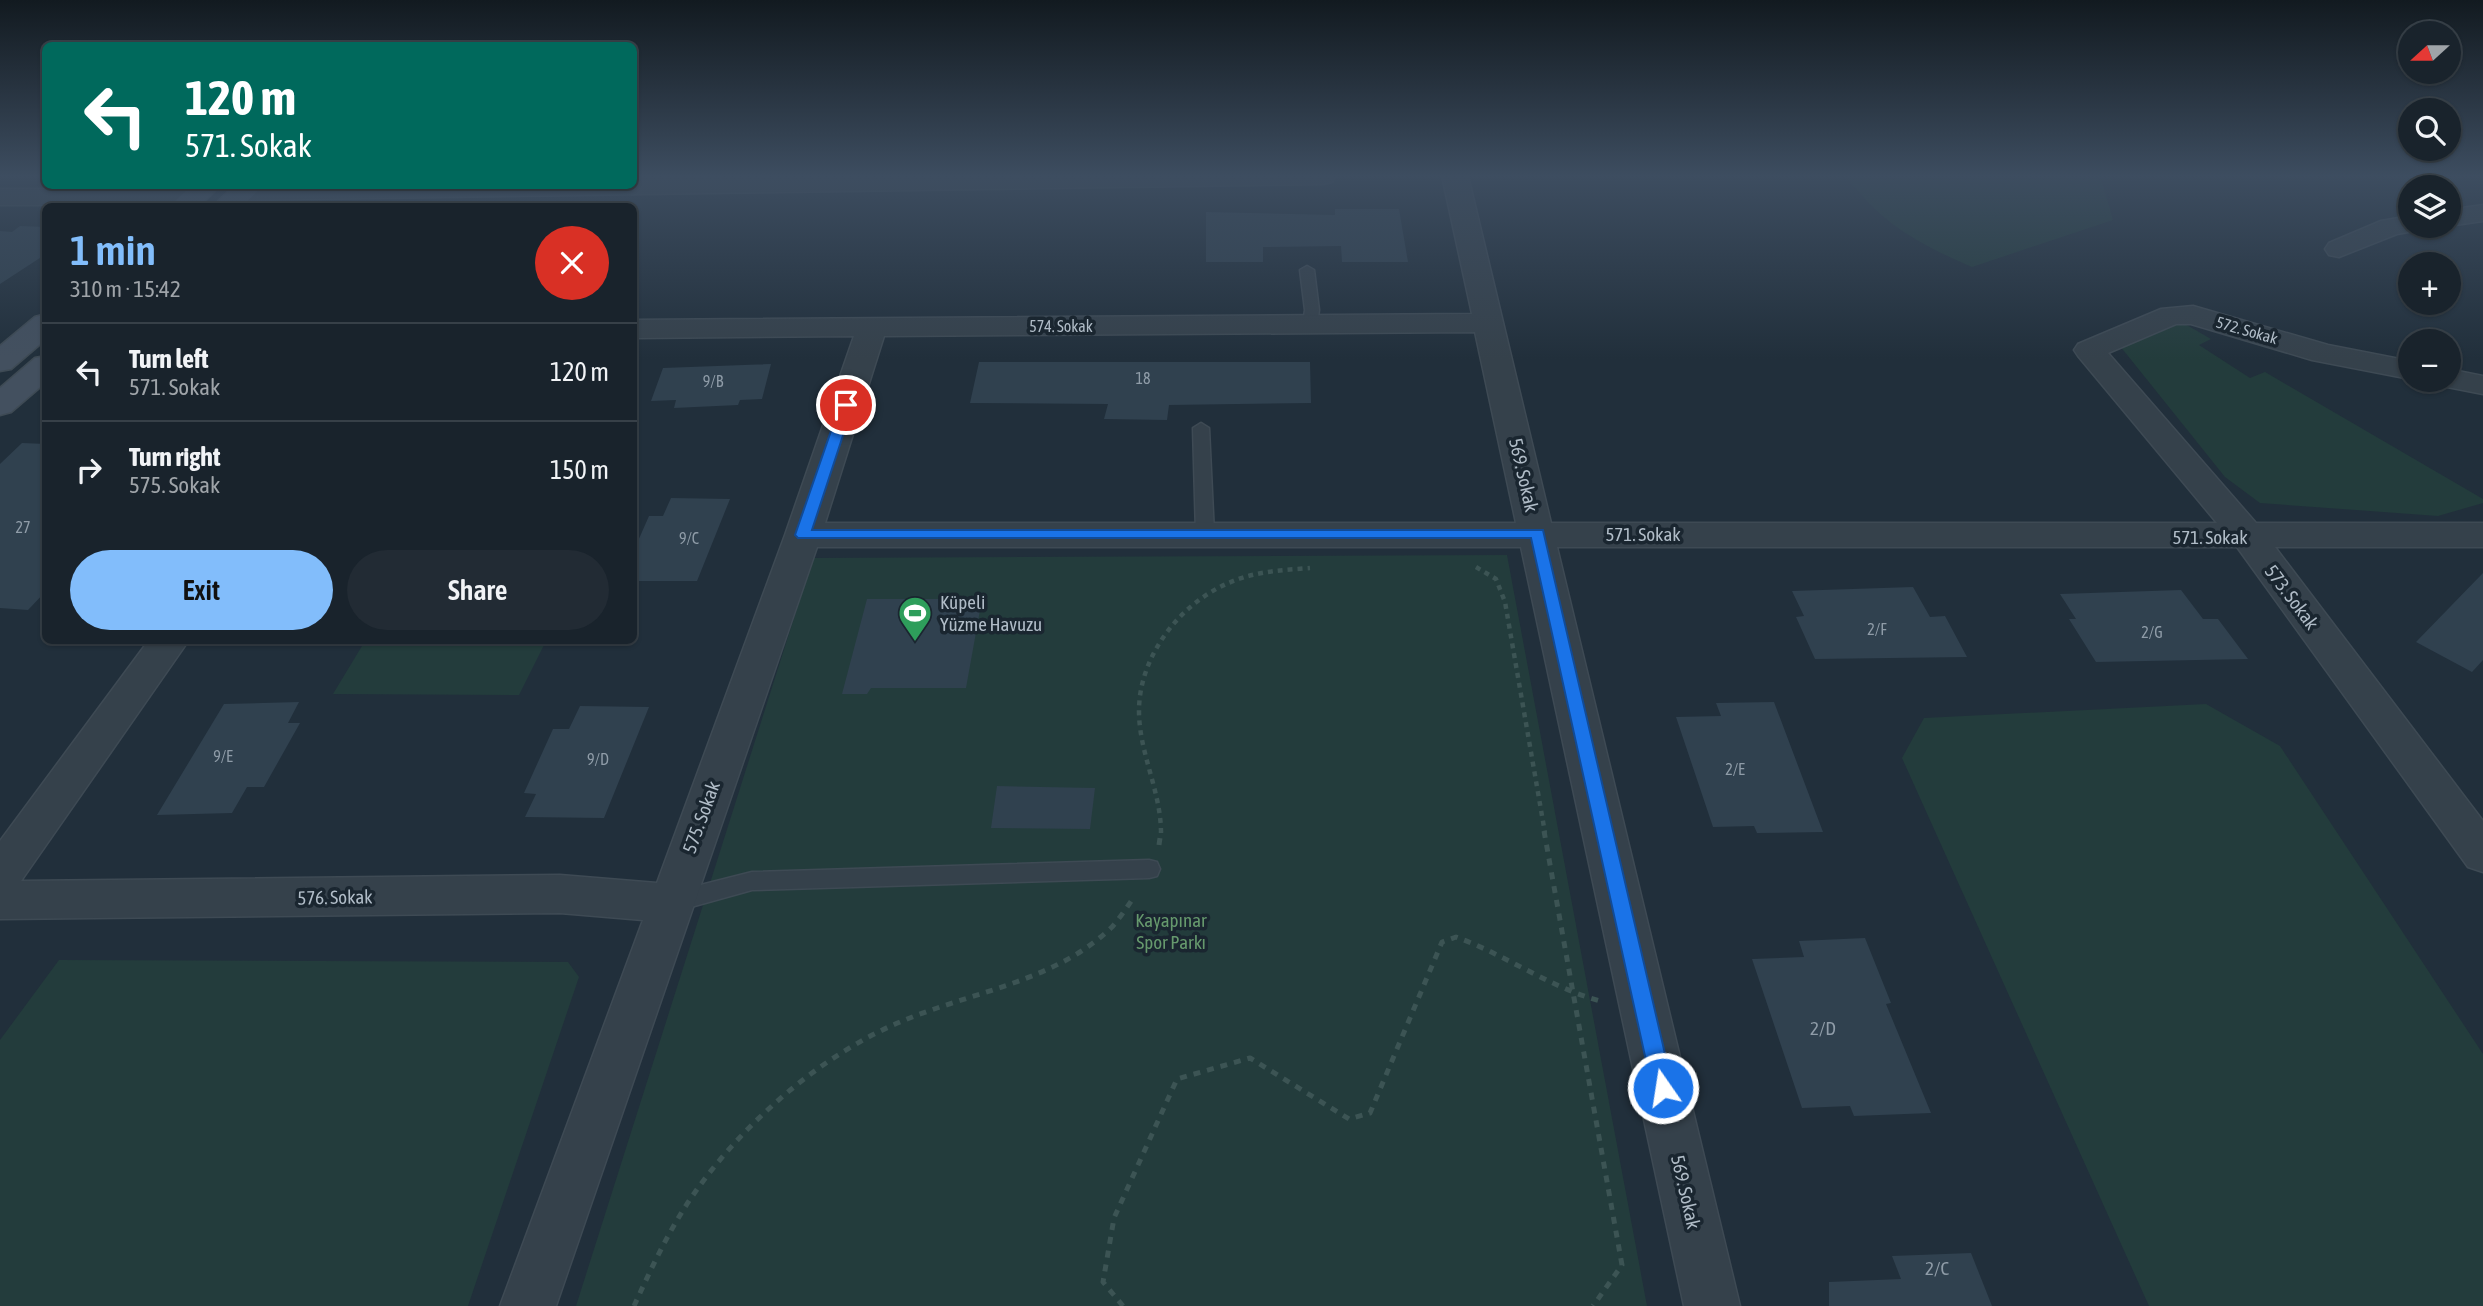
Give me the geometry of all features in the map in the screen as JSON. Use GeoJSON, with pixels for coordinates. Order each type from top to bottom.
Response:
{"type":"FeatureCollection","features":[{"type":"Feature","properties":{"kind":"main road"},"geometry":{"type":"LineString","coordinates":[[0,362],[42,326]]}},
{"type":"Feature","properties":{"kind":"main road"},"geometry":{"type":"LineString","coordinates":[[0,405],[42,368]]}},
{"type":"Feature","properties":{"kind":"street","name":"569. Sokak"},"geometry":{"type":"LineString","coordinates":[[1469,237],[1712,1306]]}},
{"type":"Feature","properties":{"kind":"street"},"geometry":{"type":"LineString","coordinates":[[2339,249],[2367,237]]}},
{"type":"Feature","properties":{"kind":"street","name":"572. Sokak"},"geometry":{"type":"LineString","coordinates":[[2089,350],[2172,315],[2193,315],[2323,352],[2398,368]]}},
{"type":"Feature","properties":{"kind":"street","name":"574. Sokak"},"geometry":{"type":"LineString","coordinates":[[637,329],[1489,323]]}},
{"type":"Feature","properties":{"kind":"street","name":"575. Sokak"},"geometry":{"type":"LineString","coordinates":[[528,1306],[669,903],[803,535],[872,327]]}},
{"type":"Feature","properties":{"kind":"street","name":"573. Sokak"},"geometry":{"type":"LineString","coordinates":[[2089,350],[2248,537],[2483,854]]}},
{"type":"Feature","properties":{"kind":"street"},"geometry":{"type":"LineString","coordinates":[[2461,381],[2483,385]]}},
{"type":"Feature","properties":{"kind":"street","name":"571. Sokak"},"geometry":{"type":"LineString","coordinates":[[803,535],[2483,535]]}},
{"type":"Feature","properties":{"kind":"street"},"geometry":{"type":"LineString","coordinates":[[0,875],[167,644]]}},
{"type":"Feature","properties":{"kind":"street","name":"576. Sokak"},"geometry":{"type":"LineString","coordinates":[[0,900],[560,894],[669,903]]}},
{"type":"Feature","properties":{"kind":"lane"},"geometry":{"type":"LineString","coordinates":[[1307,270],[1312,310],[1310,324]]}},
{"type":"Feature","properties":{"kind":"lane"},"geometry":{"type":"LineString","coordinates":[[1201,428],[1205,534]]}},
{"type":"Feature","properties":{"kind":"lane"},"geometry":{"type":"LineString","coordinates":[[669,903],[752,881],[1149,869]]}},
{"type":"Feature","properties":{"kind":"path"},"geometry":{"type":"LineString","coordinates":[[1472,566],[1482,568],[1496,579],[1505,602],[1622,1265],[1593,1306]]}},
{"type":"Feature","properties":{"kind":"path"},"geometry":{"type":"LineString","coordinates":[[634,1306],[656,1257],[700,1185],[759,1122],[811,1074],[869,1037],[956,1000],[1058,964],[1099,940],[1128,908],[1162,837],[1157,793],[1141,738],[1139,702],[1143,671],[1163,634],[1189,608],[1219,587],[1262,572],[1317,567]]}},
{"type":"Feature","properties":{"kind":"path"},"geometry":{"type":"LineString","coordinates":[[1123,1306],[1103,1282],[1114,1218],[1177,1079],[1225,1063],[1250,1058],[1349,1119],[1370,1113],[1442,942],[1456,937],[1491,950],[1572,993],[1646,1013]]}},
{"type":"Feature","properties":{"kind":"green space"},"geometry":{"type":"Polygon","coordinates":[[[1912,237],[2062,237],[1972,267],[1912,237]]]}},
{"type":"Feature","properties":{"kind":"green space"},"geometry":{"type":"Polygon","coordinates":[[[2178,320],[2211,339],[2199,345],[2250,378],[2265,372],[2483,499],[2483,503],[2438,516],[2260,503],[2225,477],[2120,346],[2178,320]]]}},
{"type":"Feature","properties":{"kind":"green space","name":"Kayapınar Spor Parkı"},"geometry":{"type":"Polygon","coordinates":[[[1507,555],[1647,1306],[576,1306],[813,558],[1507,555]]]}},
{"type":"Feature","properties":{"kind":"green space"},"geometry":{"type":"Polygon","coordinates":[[[363,644],[544,644],[519,695],[333,694],[363,644]]]}},
{"type":"Feature","properties":{"kind":"green space"},"geometry":{"type":"Polygon","coordinates":[[[2206,704],[2280,746],[2483,1054],[2483,1306],[2149,1306],[1902,758],[1924,718],[2206,704]]]}},
{"type":"Feature","properties":{"kind":"green space"},"geometry":{"type":"Polygon","coordinates":[[[59,960],[568,962],[579,977],[468,1306],[0,1306],[0,1040],[59,960]]]}},
{"type":"Feature","properties":{"kind":"building"},"geometry":{"type":"Polygon","coordinates":[[[0,237],[42,237],[42,257],[0,284],[0,237]]]}},
{"type":"Feature","properties":{"kind":"building"},"geometry":{"type":"Polygon","coordinates":[[[1206,237],[1404,237],[1408,262],[1342,262],[1341,246],[1263,247],[1263,262],[1206,262],[1206,237]]]}},
{"type":"Feature","properties":{"kind":"building"},"geometry":{"type":"Polygon","coordinates":[[[979,362],[1310,362],[1311,403],[1169,405],[1167,420],[1104,419],[1108,404],[970,403],[979,362]]]}},
{"type":"Feature","properties":{"kind":"building"},"geometry":{"type":"Polygon","coordinates":[[[771,364],[762,399],[740,400],[738,405],[674,408],[676,400],[651,401],[663,368],[771,364]]]}},
{"type":"Feature","properties":{"kind":"building"},"geometry":{"type":"Polygon","coordinates":[[[22,443],[42,444],[42,595],[28,610],[0,608],[0,464],[22,443]]]}},
{"type":"Feature","properties":{"kind":"building"},"geometry":{"type":"Polygon","coordinates":[[[671,498],[730,499],[697,581],[637,581],[637,543],[649,516],[663,516],[671,498]]]}},
{"type":"Feature","properties":{"kind":"building"},"geometry":{"type":"Polygon","coordinates":[[[2483,573],[2483,660],[2472,672],[2416,642],[2483,573]]]}},
{"type":"Feature","properties":{"kind":"building"},"geometry":{"type":"Polygon","coordinates":[[[1913,587],[1930,617],[1945,616],[1967,657],[1815,659],[1796,617],[1804,616],[1792,591],[1913,587]]]}},
{"type":"Feature","properties":{"kind":"building"},"geometry":{"type":"Polygon","coordinates":[[[2181,590],[2203,619],[2218,619],[2248,659],[2096,662],[2069,619],[2076,619],[2060,594],[2181,590]]]}},
{"type":"Feature","properties":{"kind":"building","name":"Küpeli Yüzme Havuzu"},"geometry":{"type":"Polygon","coordinates":[[[867,599],[982,599],[966,688],[871,688],[867,694],[842,694],[867,599]]]}},
{"type":"Feature","properties":{"kind":"building"},"geometry":{"type":"Polygon","coordinates":[[[299,702],[288,723],[300,723],[264,787],[247,787],[232,813],[157,815],[224,704],[299,702]]]}},
{"type":"Feature","properties":{"kind":"building"},"geometry":{"type":"Polygon","coordinates":[[[1774,702],[1823,832],[1757,833],[1754,826],[1713,827],[1676,717],[1721,716],[1716,703],[1774,702]]]}},
{"type":"Feature","properties":{"kind":"building"},"geometry":{"type":"Polygon","coordinates":[[[580,706],[649,707],[604,818],[525,817],[536,794],[524,793],[553,729],[569,729],[580,706]]]}},
{"type":"Feature","properties":{"kind":"building"},"geometry":{"type":"Polygon","coordinates":[[[997,786],[1095,788],[1090,829],[991,828],[997,786]]]}},
{"type":"Feature","properties":{"kind":"building"},"geometry":{"type":"Polygon","coordinates":[[[1865,938],[1891,1003],[1886,1004],[1931,1113],[1854,1116],[1850,1106],[1802,1108],[1752,959],[1804,957],[1799,941],[1865,938]]]}},
{"type":"Feature","properties":{"kind":"building"},"geometry":{"type":"Polygon","coordinates":[[[1971,1253],[1992,1306],[1829,1306],[1829,1282],[1901,1279],[1892,1256],[1971,1253]]]}},
{"type":"Feature","properties":{"kind":"place","name":"Küpeli Yüzme Havuzu"},"geometry":{"type":"Point","coordinates":[915,643]}},
{"type":"Feature","properties":{"kind":"route"},"geometry":{"type":"LineString","coordinates":[[846,405],[803,535],[1538,533],[1663,1088]]}}]}
